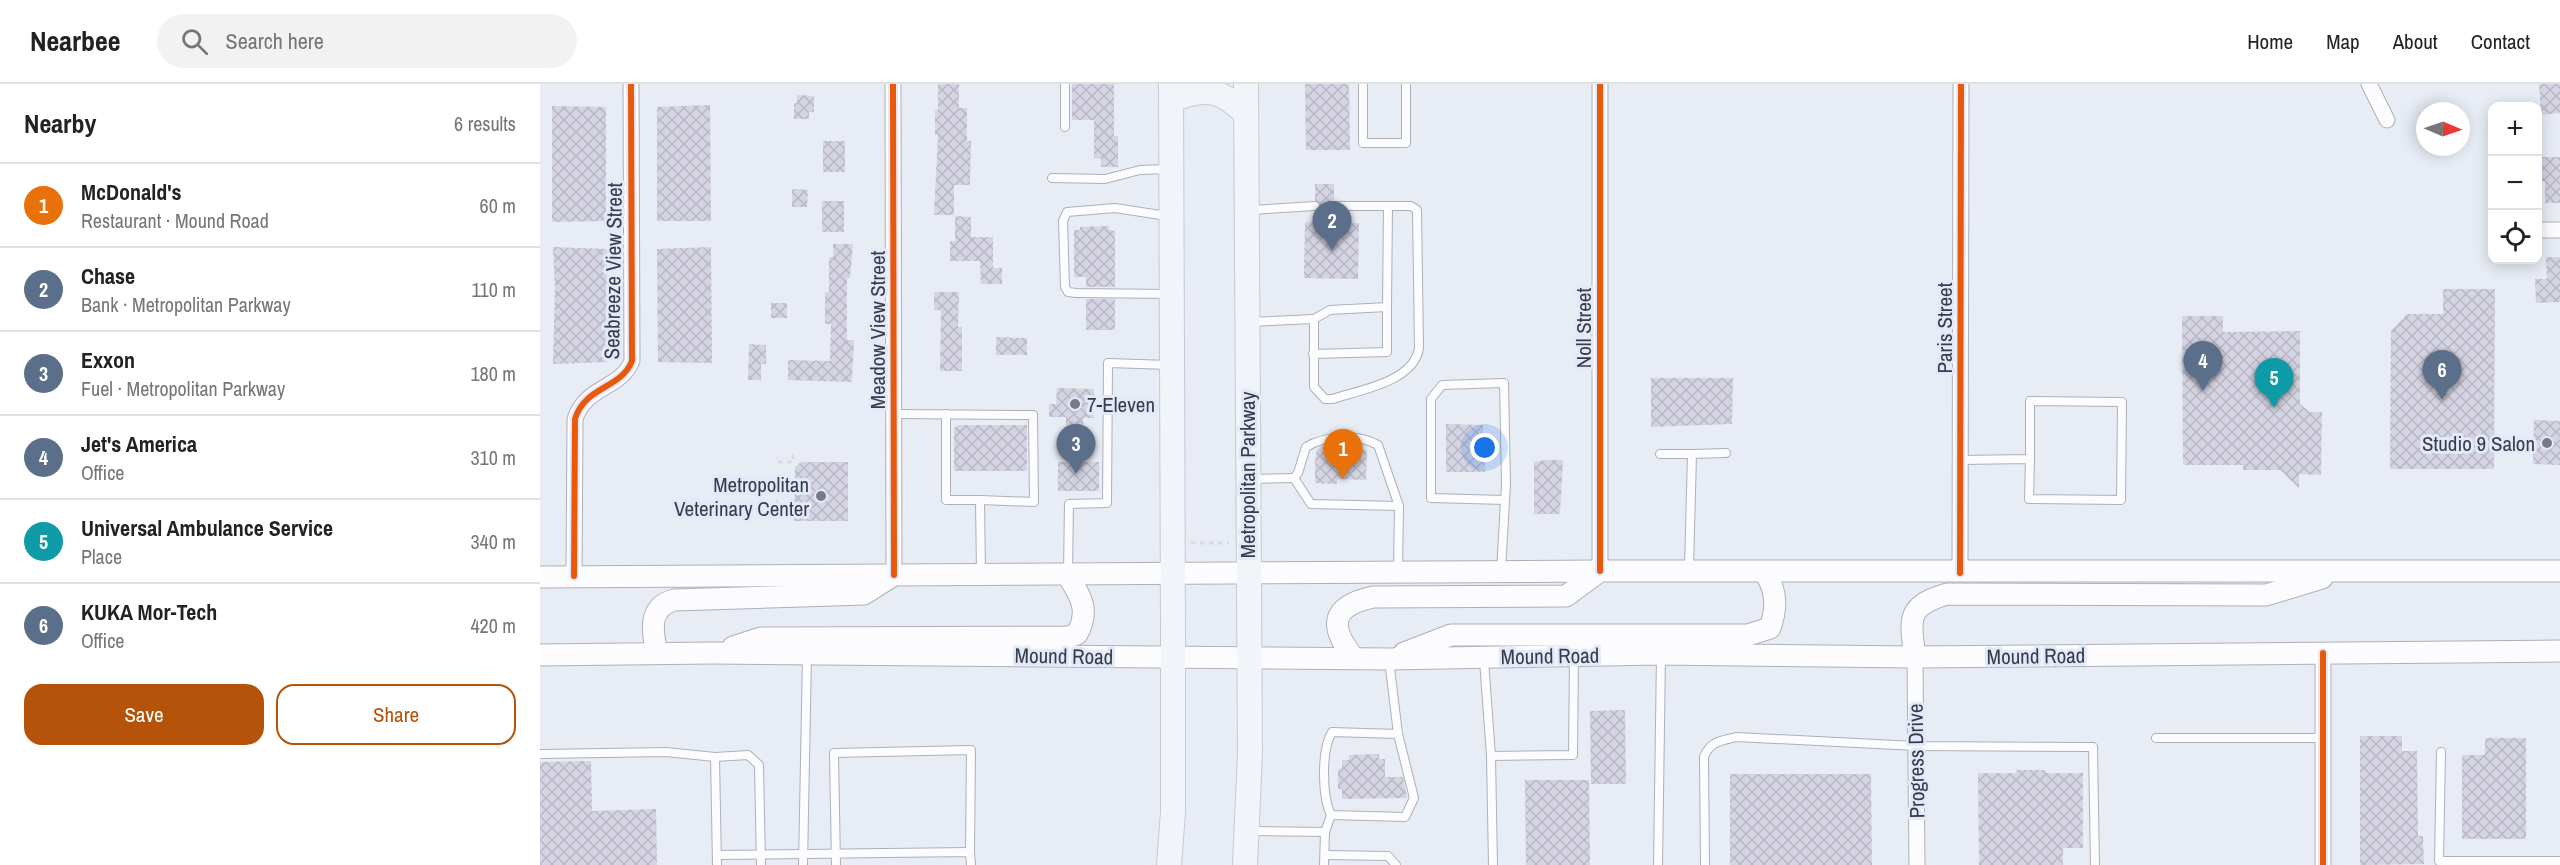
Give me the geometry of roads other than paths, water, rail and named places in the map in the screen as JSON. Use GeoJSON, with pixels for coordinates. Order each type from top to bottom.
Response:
{"type":"FeatureCollection","features":[{"type":"Feature","properties":{"kind":"main road","name":"Metropolitan Parkway"},"geometry":{"type":"LineString","coordinates":[[1245,865],[1248,831],[1249,658],[1246,84]]}},
{"type":"Feature","properties":{"kind":"main road"},"geometry":{"type":"LineString","coordinates":[[1169,865],[1173,812],[1171,92],[1210,91],[1233,102],[1246,114]]}},
{"type":"Feature","properties":{"kind":"main road"},"geometry":{"type":"LineString","coordinates":[[540,577],[1068,576],[1173,573],[1600,571],[1689,573],[2560,571]]}},
{"type":"Feature","properties":{"kind":"main road"},"geometry":{"type":"LineString","coordinates":[[1353,657],[1342,643],[1337,629],[1341,610],[1354,602],[1373,597],[1566,596],[1600,571]]}},
{"type":"Feature","properties":{"kind":"main road"},"geometry":{"type":"LineString","coordinates":[[1915,657],[1911,627],[1917,608],[1925,601],[1947,594],[2266,595],[2342,572]]}},
{"type":"Feature","properties":{"kind":"main road"},"geometry":{"type":"LineString","coordinates":[[1389,659],[1451,635],[1748,635],[1770,628],[1776,607],[1773,584],[1765,573]]}},
{"type":"Feature","properties":{"kind":"main road"},"geometry":{"type":"LineString","coordinates":[[657,653],[652,622],[656,611],[663,603],[674,600],[864,594],[894,575]]}},
{"type":"Feature","properties":{"kind":"main road"},"geometry":{"type":"LineString","coordinates":[[712,653],[761,638],[1068,637],[1077,634],[1085,614],[1082,597],[1068,576]]}},
{"type":"Feature","properties":{"kind":"main road","name":"Mound Road"},"geometry":{"type":"LineString","coordinates":[[540,655],[712,653],[1389,659],[1661,654],[1915,657],[2560,651]]}},
{"type":"Feature","properties":{"kind":"street","name":"Seabreeze View Street"},"geometry":{"type":"LineString","coordinates":[[574,576],[575,419],[585,398],[621,376],[632,361],[631,84]]}},
{"type":"Feature","properties":{"kind":"street","name":"Meadow View Street"},"geometry":{"type":"LineString","coordinates":[[893,84],[894,575]]}},
{"type":"Feature","properties":{"kind":"street","name":"Noll Street"},"geometry":{"type":"LineString","coordinates":[[1600,84],[1600,571]]}},
{"type":"Feature","properties":{"kind":"street","name":"Paris Street"},"geometry":{"type":"LineString","coordinates":[[1960,573],[1961,84]]}},
{"type":"Feature","properties":{"kind":"street"},"geometry":{"type":"LineString","coordinates":[[2369,84],[2387,120]]}},
{"type":"Feature","properties":{"kind":"street"},"geometry":{"type":"LineString","coordinates":[[2542,230],[2560,230]]}},
{"type":"Feature","properties":{"kind":"street"},"geometry":{"type":"LineString","coordinates":[[2323,653],[2323,865]]}},
{"type":"Feature","properties":{"kind":"street","name":"Progress Drive"},"geometry":{"type":"LineString","coordinates":[[1915,657],[1917,865]]}},
{"type":"Feature","properties":{"kind":"lane"},"geometry":{"type":"LineString","coordinates":[[1065,84],[1065,127]]}},
{"type":"Feature","properties":{"kind":"lane"},"geometry":{"type":"LineString","coordinates":[[1363,84],[1363,143],[1406,142],[1406,84]]}},
{"type":"Feature","properties":{"kind":"lane"},"geometry":{"type":"LineString","coordinates":[[1053,178],[1105,179],[1140,170],[1172,169]]}},
{"type":"Feature","properties":{"kind":"lane"},"geometry":{"type":"LineString","coordinates":[[1246,210],[1315,206]]}},
{"type":"Feature","properties":{"kind":"lane"},"geometry":{"type":"LineString","coordinates":[[1314,319],[1314,387],[1318,395],[1325,399],[1333,399],[1386,382],[1406,370],[1418,355],[1419,216],[1417,210],[1411,206],[1334,206]]}},
{"type":"Feature","properties":{"kind":"lane"},"geometry":{"type":"LineString","coordinates":[[1313,354],[1387,352],[1388,206]]}},
{"type":"Feature","properties":{"kind":"lane"},"geometry":{"type":"LineString","coordinates":[[1171,294],[1068,292],[1065,287],[1063,221],[1067,212],[1073,210],[1115,208],[1172,216]]}},
{"type":"Feature","properties":{"kind":"lane"},"geometry":{"type":"LineString","coordinates":[[1246,322],[1314,319],[1330,309],[1387,307]]}},
{"type":"Feature","properties":{"kind":"lane"},"geometry":{"type":"LineString","coordinates":[[1068,576],[1069,504],[1107,503],[1108,363],[1172,365]]}},
{"type":"Feature","properties":{"kind":"lane"},"geometry":{"type":"LineString","coordinates":[[1501,572],[1505,500],[1504,383],[1442,385],[1431,399],[1431,498],[1505,500]]}},
{"type":"Feature","properties":{"kind":"lane"},"geometry":{"type":"LineString","coordinates":[[2030,401],[2122,402],[2121,500],[2029,499],[2030,459],[2030,401]]}},
{"type":"Feature","properties":{"kind":"lane"},"geometry":{"type":"LineString","coordinates":[[894,414],[946,414],[1034,415],[1034,502],[946,500],[946,414]]}},
{"type":"Feature","properties":{"kind":"lane"},"geometry":{"type":"LineString","coordinates":[[1247,480],[1294,478],[1298,473],[1306,447],[1318,439],[1365,438],[1378,445],[1399,506],[1398,573]]}},
{"type":"Feature","properties":{"kind":"lane"},"geometry":{"type":"LineString","coordinates":[[1660,454],[1726,453]]}},
{"type":"Feature","properties":{"kind":"lane"},"geometry":{"type":"LineString","coordinates":[[1689,573],[1692,454]]}},
{"type":"Feature","properties":{"kind":"lane"},"geometry":{"type":"LineString","coordinates":[[1960,460],[2030,459]]}},
{"type":"Feature","properties":{"kind":"lane"},"geometry":{"type":"LineString","coordinates":[[1294,478],[1311,504],[1399,506]]}},
{"type":"Feature","properties":{"kind":"lane"},"geometry":{"type":"LineString","coordinates":[[980,500],[981,575]]}},
{"type":"Feature","properties":{"kind":"lane"},"geometry":{"type":"LineString","coordinates":[[803,865],[807,654]]}},
{"type":"Feature","properties":{"kind":"lane"},"geometry":{"type":"LineString","coordinates":[[1658,865],[1661,654]]}},
{"type":"Feature","properties":{"kind":"lane"},"geometry":{"type":"LineString","coordinates":[[1491,756],[1572,754],[1574,655]]}},
{"type":"Feature","properties":{"kind":"lane"},"geometry":{"type":"LineString","coordinates":[[1484,657],[1491,756],[1493,865]]}},
{"type":"Feature","properties":{"kind":"lane"},"geometry":{"type":"LineString","coordinates":[[1331,815],[1405,817],[1414,798],[1398,734],[1389,659]]}},
{"type":"Feature","properties":{"kind":"lane"},"geometry":{"type":"LineString","coordinates":[[1324,865],[1325,832],[1331,815],[1326,804],[1325,743],[1332,732],[1398,734]]}},
{"type":"Feature","properties":{"kind":"lane"},"geometry":{"type":"LineString","coordinates":[[1705,865],[1704,757],[1708,747],[1716,742],[1736,737],[1916,747],[2093,747],[2095,865]]}},
{"type":"Feature","properties":{"kind":"lane"},"geometry":{"type":"LineString","coordinates":[[2156,738],[2323,738]]}},
{"type":"Feature","properties":{"kind":"lane"},"geometry":{"type":"LineString","coordinates":[[836,865],[834,753],[971,750],[970,865]]}},
{"type":"Feature","properties":{"kind":"lane"},"geometry":{"type":"LineString","coordinates":[[540,754],[666,752],[715,757],[748,755],[759,765],[761,865]]}},
{"type":"Feature","properties":{"kind":"lane"},"geometry":{"type":"LineString","coordinates":[[2441,752],[2438,863],[2560,861]]}},
{"type":"Feature","properties":{"kind":"lane"},"geometry":{"type":"LineString","coordinates":[[715,757],[717,865]]}},
{"type":"Feature","properties":{"kind":"lane"},"geometry":{"type":"LineString","coordinates":[[1248,831],[1325,832]]}},
{"type":"Feature","properties":{"kind":"lane"},"geometry":{"type":"LineString","coordinates":[[717,855],[970,852]]}},
{"type":"Feature","properties":{"kind":"lane"},"geometry":{"type":"LineString","coordinates":[[1325,855],[1388,856],[1396,865]]}},
{"type":"Feature","properties":{"kind":"place","name":"Chase"},"geometry":{"type":"Point","coordinates":[1332,251]}},
{"type":"Feature","properties":{"kind":"place","name":"Jet's America"},"geometry":{"type":"Point","coordinates":[2203,391]}},
{"type":"Feature","properties":{"kind":"place","name":"KUKA Mor-Tech"},"geometry":{"type":"Point","coordinates":[2442,400]}},
{"type":"Feature","properties":{"kind":"place","name":"7-Eleven"},"geometry":{"type":"Point","coordinates":[1075,404]}},
{"type":"Feature","properties":{"kind":"place","name":"Universal Ambulance Service"},"geometry":{"type":"Point","coordinates":[2274,408]}},
{"type":"Feature","properties":{"kind":"place","name":"Studio 9 Salon"},"geometry":{"type":"Point","coordinates":[2547,443]}},
{"type":"Feature","properties":{"kind":"place","name":"Exxon"},"geometry":{"type":"Point","coordinates":[1076,474]}},
{"type":"Feature","properties":{"kind":"place","name":"McDonald's"},"geometry":{"type":"Point","coordinates":[1343,479]}},
{"type":"Feature","properties":{"kind":"place","name":"Metropolitan Veterinary Center"},"geometry":{"type":"Point","coordinates":[821,496]}}]}
